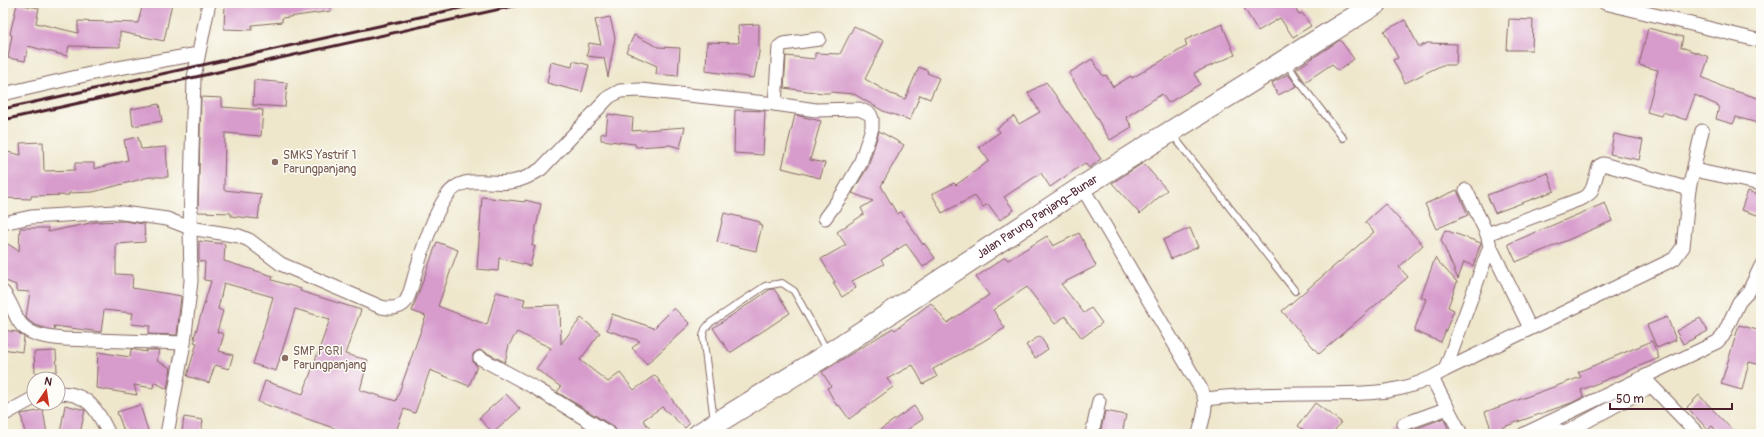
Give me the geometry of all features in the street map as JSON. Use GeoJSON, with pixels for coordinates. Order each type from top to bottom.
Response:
{"type":"FeatureCollection","features":[{"type":"Feature","properties":{"kind":"main road","name":"Jalan Parung Panjang–Bunar"},"geometry":{"type":"LineString","coordinates":[[706,430],[828,354],[1082,187],[1377,3]]}},
{"type":"Feature","properties":{"kind":"street"},"geometry":{"type":"LineString","coordinates":[[167,434],[184,343],[191,281],[190,228],[194,77],[208,3]]}},
{"type":"Feature","properties":{"kind":"street"},"geometry":{"type":"LineString","coordinates":[[1605,3],[1761,41]]}},
{"type":"Feature","properties":{"kind":"street"},"geometry":{"type":"LineString","coordinates":[[775,104],[780,47],[783,44],[819,39]]}},
{"type":"Feature","properties":{"kind":"street"},"geometry":{"type":"LineString","coordinates":[[3,94],[107,70],[198,54]]}},
{"type":"Feature","properties":{"kind":"street"},"geometry":{"type":"LineString","coordinates":[[3,223],[31,217],[115,212],[167,219],[190,228],[239,236],[249,240],[281,264],[381,307],[397,308],[407,300],[419,260],[437,215],[452,189],[461,183],[474,181],[488,183],[511,182],[527,178],[541,169],[609,97],[620,91],[640,90],[775,104],[816,110],[859,109],[870,114],[872,119],[872,128],[860,164],[844,192],[826,218]]}},
{"type":"Feature","properties":{"kind":"street"},"geometry":{"type":"LineString","coordinates":[[1206,399],[1247,394],[1367,394],[1384,393],[1397,390],[1432,378],[1445,370],[1530,328],[1674,259],[1683,247],[1689,189],[1702,131]]}},
{"type":"Feature","properties":{"kind":"street"},"geometry":{"type":"LineString","coordinates":[[1445,370],[1488,240],[1583,198],[1590,193],[1599,166],[1603,164],[1689,189]]}},
{"type":"Feature","properties":{"kind":"street"},"geometry":{"type":"LineString","coordinates":[[1694,170],[1761,184]]}},
{"type":"Feature","properties":{"kind":"street"},"geometry":{"type":"LineString","coordinates":[[1082,187],[1206,399],[1199,434]]}},
{"type":"Feature","properties":{"kind":"street"},"geometry":{"type":"LineString","coordinates":[[1466,190],[1530,328]]}},
{"type":"Feature","properties":{"kind":"street"},"geometry":{"type":"LineString","coordinates":[[1524,434],[1647,382],[1718,342],[1723,336],[1738,302],[1748,291],[1761,266]]}},
{"type":"Feature","properties":{"kind":"street"},"geometry":{"type":"LineString","coordinates":[[3,292],[18,321],[29,332],[63,339],[184,343]]}},
{"type":"Feature","properties":{"kind":"street"},"geometry":{"type":"LineString","coordinates":[[480,358],[537,389],[610,434]]}},
{"type":"Feature","properties":{"kind":"street"},"geometry":{"type":"LineString","coordinates":[[1432,378],[1461,434]]}},
{"type":"Feature","properties":{"kind":"street"},"geometry":{"type":"LineString","coordinates":[[1647,382],[1698,434]]}},
{"type":"Feature","properties":{"kind":"street"},"geometry":{"type":"LineString","coordinates":[[66,394],[89,402],[99,415],[110,434]]}},
{"type":"Feature","properties":{"kind":"street"},"geometry":{"type":"LineString","coordinates":[[1092,434],[1099,401]]}},
{"type":"Feature","properties":{"kind":"street"},"geometry":{"type":"LineString","coordinates":[[3,415],[26,402]]}},
{"type":"Feature","properties":{"kind":"street"},"geometry":{"type":"LineString","coordinates":[[1404,424],[1448,408]]}},
{"type":"Feature","properties":{"kind":"lane"},"geometry":{"type":"LineString","coordinates":[[1285,61],[1297,79],[1343,138]]}},
{"type":"Feature","properties":{"kind":"lane"},"geometry":{"type":"LineString","coordinates":[[1170,132],[1294,291]]}},
{"type":"Feature","properties":{"kind":"lane"},"geometry":{"type":"LineString","coordinates":[[706,430],[703,336],[705,329],[710,323],[765,286],[782,283],[794,291],[828,354]]}},
{"type":"Feature","properties":{"kind":"building"},"geometry":{"type":"Polygon","coordinates":[[[143,3],[172,3],[164,41],[120,32],[120,47],[69,46],[67,56],[28,46],[25,61],[8,58],[12,35],[10,34],[17,4],[39,8],[36,23],[78,33],[78,21],[138,23],[143,3]]]}},
{"type":"Feature","properties":{"kind":"building"},"geometry":{"type":"Polygon","coordinates":[[[276,3],[330,3],[331,11],[282,18],[282,22],[252,25],[252,30],[224,29],[225,4],[253,5],[276,3]]]}},
{"type":"Feature","properties":{"kind":"building"},"geometry":{"type":"Polygon","coordinates":[[[1241,3],[1292,3],[1299,15],[1302,13],[1311,26],[1293,37],[1280,18],[1258,31],[1241,3]]]}},
{"type":"Feature","properties":{"kind":"building"},"geometry":{"type":"Polygon","coordinates":[[[610,17],[615,38],[608,77],[604,58],[587,56],[589,43],[601,45],[595,20],[610,17]]]}},
{"type":"Feature","properties":{"kind":"building"},"geometry":{"type":"Polygon","coordinates":[[[1509,19],[1533,20],[1532,50],[1507,50],[1509,19]]]}},
{"type":"Feature","properties":{"kind":"building"},"geometry":{"type":"Polygon","coordinates":[[[1405,20],[1419,47],[1427,43],[1457,44],[1456,65],[1442,65],[1405,83],[1393,60],[1398,58],[1384,31],[1405,20]]]}},
{"type":"Feature","properties":{"kind":"building"},"geometry":{"type":"Polygon","coordinates":[[[759,24],[759,53],[754,78],[706,71],[707,42],[739,43],[738,25],[759,24]]]}},
{"type":"Feature","properties":{"kind":"building"},"geometry":{"type":"Polygon","coordinates":[[[1222,24],[1235,55],[1194,73],[1200,84],[1168,103],[1162,94],[1126,117],[1132,127],[1110,140],[1069,73],[1092,59],[1103,76],[1106,75],[1113,87],[1131,76],[1132,78],[1187,46],[1185,40],[1222,24]]]}},
{"type":"Feature","properties":{"kind":"building"},"geometry":{"type":"Polygon","coordinates":[[[854,26],[884,41],[865,79],[891,94],[905,99],[919,67],[928,71],[927,73],[939,78],[930,99],[920,95],[910,120],[883,111],[854,94],[830,92],[823,93],[784,88],[786,56],[815,59],[815,53],[840,54],[854,26]]]}},
{"type":"Feature","properties":{"kind":"building"},"geometry":{"type":"Polygon","coordinates":[[[1648,28],[1683,37],[1681,47],[1709,57],[1702,77],[1725,88],[1761,99],[1761,124],[1736,117],[1733,124],[1716,119],[1719,106],[1695,95],[1686,120],[1663,112],[1661,116],[1647,112],[1658,70],[1639,65],[1648,28]]]}},
{"type":"Feature","properties":{"kind":"building"},"geometry":{"type":"Polygon","coordinates":[[[634,35],[658,47],[680,48],[678,76],[656,74],[657,66],[626,52],[634,35]]]}},
{"type":"Feature","properties":{"kind":"building"},"geometry":{"type":"Polygon","coordinates":[[[1340,40],[1354,59],[1338,71],[1332,64],[1305,82],[1296,69],[1340,40]]]}},
{"type":"Feature","properties":{"kind":"building"},"geometry":{"type":"Polygon","coordinates":[[[573,61],[589,65],[582,92],[547,83],[551,62],[572,67],[573,61]]]}},
{"type":"Feature","properties":{"kind":"building"},"geometry":{"type":"Polygon","coordinates":[[[1288,74],[1297,86],[1278,95],[1272,83],[1288,74]]]}},
{"type":"Feature","properties":{"kind":"building"},"geometry":{"type":"Polygon","coordinates":[[[254,80],[287,83],[285,107],[253,105],[254,80]]]}},
{"type":"Feature","properties":{"kind":"building"},"geometry":{"type":"Polygon","coordinates":[[[1046,82],[1101,159],[1089,168],[1085,163],[1050,187],[1041,173],[1004,197],[1014,210],[1000,220],[988,204],[983,207],[975,196],[942,213],[932,194],[954,183],[956,185],[989,161],[979,147],[1000,132],[997,128],[1014,116],[1019,124],[1040,112],[1028,93],[1046,82]]]}},
{"type":"Feature","properties":{"kind":"building"},"geometry":{"type":"Polygon","coordinates":[[[201,97],[222,98],[222,107],[263,110],[261,136],[225,133],[224,190],[261,194],[258,219],[231,216],[231,213],[198,212],[201,97]]]}},
{"type":"Feature","properties":{"kind":"building"},"geometry":{"type":"Polygon","coordinates":[[[159,104],[162,121],[133,126],[131,109],[159,104]]]}},
{"type":"Feature","properties":{"kind":"building"},"geometry":{"type":"Polygon","coordinates":[[[735,110],[765,111],[763,155],[734,153],[735,110]]]}},
{"type":"Feature","properties":{"kind":"building"},"geometry":{"type":"Polygon","coordinates":[[[608,114],[633,118],[632,131],[685,127],[680,148],[670,145],[636,147],[635,144],[601,140],[601,134],[606,133],[608,114]]]}},
{"type":"Feature","properties":{"kind":"building"},"geometry":{"type":"Polygon","coordinates":[[[795,115],[821,121],[810,160],[825,163],[820,178],[782,168],[795,115]]]}},
{"type":"Feature","properties":{"kind":"building"},"geometry":{"type":"Polygon","coordinates":[[[879,131],[904,145],[881,186],[897,214],[901,212],[923,245],[924,243],[935,258],[923,267],[906,244],[881,260],[884,264],[852,281],[856,288],[842,297],[821,259],[846,245],[837,232],[864,214],[861,208],[873,201],[852,193],[868,167],[879,131]]]}},
{"type":"Feature","properties":{"kind":"building"},"geometry":{"type":"Polygon","coordinates":[[[1614,134],[1643,140],[1639,160],[1610,154],[1614,134]]]}},
{"type":"Feature","properties":{"kind":"building"},"geometry":{"type":"Polygon","coordinates":[[[138,137],[141,149],[166,147],[168,177],[149,177],[93,192],[69,193],[69,195],[31,196],[31,199],[3,198],[3,151],[21,155],[20,143],[43,142],[44,171],[75,170],[75,163],[94,163],[94,169],[128,160],[124,140],[138,137]]]}},
{"type":"Feature","properties":{"kind":"building"},"geometry":{"type":"Polygon","coordinates":[[[1143,163],[1167,190],[1140,214],[1112,183],[1143,163]]]}},
{"type":"Feature","properties":{"kind":"building"},"geometry":{"type":"Polygon","coordinates":[[[1548,173],[1554,191],[1495,213],[1487,195],[1548,173]]]}},
{"type":"Feature","properties":{"kind":"building"},"geometry":{"type":"Polygon","coordinates":[[[1457,190],[1468,215],[1436,229],[1425,204],[1457,190]]]}},
{"type":"Feature","properties":{"kind":"building"},"geometry":{"type":"Polygon","coordinates":[[[1748,191],[1761,196],[1761,216],[1741,210],[1748,191]]]}},
{"type":"Feature","properties":{"kind":"building"},"geometry":{"type":"Polygon","coordinates":[[[482,197],[525,202],[525,200],[541,204],[532,246],[535,246],[530,266],[499,258],[498,271],[477,269],[482,197]]]}},
{"type":"Feature","properties":{"kind":"building"},"geometry":{"type":"Polygon","coordinates":[[[1605,203],[1612,221],[1516,262],[1508,244],[1605,203]]]}},
{"type":"Feature","properties":{"kind":"building"},"geometry":{"type":"Polygon","coordinates":[[[1385,204],[1423,245],[1399,267],[1408,277],[1319,354],[1282,311],[1374,232],[1365,222],[1385,204]]]}},
{"type":"Feature","properties":{"kind":"building"},"geometry":{"type":"Polygon","coordinates":[[[724,213],[760,222],[760,225],[762,225],[756,251],[717,242],[724,213]]]}},
{"type":"Feature","properties":{"kind":"building"},"geometry":{"type":"Polygon","coordinates":[[[125,221],[144,224],[145,242],[116,244],[116,274],[133,275],[132,288],[181,296],[177,335],[148,334],[150,326],[131,324],[133,313],[104,310],[101,332],[54,326],[55,330],[52,330],[35,325],[28,320],[26,317],[30,292],[16,291],[16,285],[3,280],[3,241],[19,251],[20,228],[48,228],[48,232],[95,222],[125,221]]]}},
{"type":"Feature","properties":{"kind":"building"},"geometry":{"type":"Polygon","coordinates":[[[1190,228],[1198,247],[1171,259],[1163,240],[1190,228]]]}},
{"type":"Feature","properties":{"kind":"building"},"geometry":{"type":"Polygon","coordinates":[[[1445,230],[1481,243],[1473,266],[1464,262],[1458,279],[1441,240],[1445,230]]]}},
{"type":"Feature","properties":{"kind":"building"},"geometry":{"type":"Polygon","coordinates":[[[1079,233],[1096,266],[1061,284],[1084,313],[1091,308],[1102,323],[1082,338],[1065,316],[1055,324],[1027,287],[993,310],[1005,328],[933,369],[937,377],[923,384],[913,365],[887,379],[893,387],[849,419],[839,405],[837,406],[827,388],[831,386],[822,372],[893,328],[895,330],[931,303],[947,323],[989,295],[976,277],[1005,257],[1008,260],[1047,236],[1053,246],[1079,233]]]}},
{"type":"Feature","properties":{"kind":"building"},"geometry":{"type":"Polygon","coordinates":[[[199,241],[225,244],[224,261],[273,276],[272,280],[301,289],[300,291],[361,310],[345,354],[368,360],[360,390],[396,401],[426,316],[412,311],[437,242],[458,250],[438,306],[487,325],[496,292],[525,299],[523,306],[560,305],[561,344],[581,318],[600,333],[580,360],[608,382],[620,373],[634,390],[655,375],[689,424],[685,428],[662,407],[643,420],[654,434],[618,434],[614,427],[557,392],[561,387],[536,369],[551,348],[517,332],[509,345],[505,362],[479,350],[473,354],[473,362],[477,366],[469,386],[430,370],[415,413],[404,409],[395,434],[351,434],[258,402],[265,381],[303,394],[330,319],[295,309],[276,371],[253,364],[273,297],[224,283],[218,309],[223,311],[217,332],[224,334],[219,351],[233,355],[229,369],[215,365],[209,383],[187,376],[197,343],[194,342],[196,338],[194,338],[211,281],[204,280],[205,262],[199,261],[199,241]]]}},
{"type":"Feature","properties":{"kind":"building"},"geometry":{"type":"Polygon","coordinates":[[[1435,258],[1457,282],[1448,307],[1454,310],[1441,342],[1414,331],[1426,299],[1421,297],[1435,258]]]}},
{"type":"Feature","properties":{"kind":"building"},"geometry":{"type":"Polygon","coordinates":[[[771,289],[774,289],[790,313],[730,353],[713,328],[771,289]]]}},
{"type":"Feature","properties":{"kind":"building"},"geometry":{"type":"Polygon","coordinates":[[[674,308],[690,324],[647,364],[632,348],[640,341],[607,330],[612,314],[654,328],[674,308]]]}},
{"type":"Feature","properties":{"kind":"building"},"geometry":{"type":"Polygon","coordinates":[[[1667,317],[1676,340],[1657,348],[1647,325],[1667,317]]]}},
{"type":"Feature","properties":{"kind":"building"},"geometry":{"type":"Polygon","coordinates":[[[1700,318],[1708,331],[1683,344],[1676,331],[1700,318]]]}},
{"type":"Feature","properties":{"kind":"building"},"geometry":{"type":"Polygon","coordinates":[[[1739,325],[1761,331],[1761,365],[1749,362],[1742,390],[1721,384],[1739,325]]]}},
{"type":"Feature","properties":{"kind":"building"},"geometry":{"type":"Polygon","coordinates":[[[3,330],[17,332],[24,337],[22,352],[3,349],[3,330]]]}},
{"type":"Feature","properties":{"kind":"building"},"geometry":{"type":"Polygon","coordinates":[[[1040,336],[1048,349],[1035,358],[1026,345],[1040,336]]]}},
{"type":"Feature","properties":{"kind":"building"},"geometry":{"type":"Polygon","coordinates":[[[1652,341],[1659,358],[1581,390],[1583,397],[1571,403],[1492,431],[1485,412],[1581,377],[1578,372],[1652,341]]]}},
{"type":"Feature","properties":{"kind":"building"},"geometry":{"type":"Polygon","coordinates":[[[131,349],[146,352],[146,350],[159,350],[157,361],[171,368],[167,389],[154,382],[153,388],[134,385],[137,395],[96,388],[98,352],[130,357],[131,349]]]}},
{"type":"Feature","properties":{"kind":"building"},"geometry":{"type":"Polygon","coordinates":[[[56,351],[57,371],[35,371],[34,352],[56,351]]]}},
{"type":"Feature","properties":{"kind":"building"},"geometry":{"type":"Polygon","coordinates":[[[506,394],[520,409],[493,433],[479,418],[506,394]]]}},
{"type":"Feature","properties":{"kind":"building"},"geometry":{"type":"Polygon","coordinates":[[[1699,395],[1736,434],[1720,434],[1712,426],[1708,430],[1687,407],[1699,395]]]}},
{"type":"Feature","properties":{"kind":"building"},"geometry":{"type":"Polygon","coordinates":[[[1315,403],[1341,422],[1332,434],[1310,434],[1298,426],[1315,403]]]}},
{"type":"Feature","properties":{"kind":"building"},"geometry":{"type":"Polygon","coordinates":[[[66,405],[85,410],[80,434],[60,434],[66,405]]]}},
{"type":"Feature","properties":{"kind":"building"},"geometry":{"type":"Polygon","coordinates":[[[140,405],[149,434],[125,434],[117,412],[140,405]]]}},
{"type":"Feature","properties":{"kind":"building"},"geometry":{"type":"Polygon","coordinates":[[[914,406],[923,419],[901,434],[874,434],[914,406]]]}},
{"type":"Feature","properties":{"kind":"building"},"geometry":{"type":"Polygon","coordinates":[[[43,411],[47,434],[25,434],[21,414],[43,411]]]}},
{"type":"Feature","properties":{"kind":"building"},"geometry":{"type":"Polygon","coordinates":[[[1105,411],[1126,415],[1122,434],[1100,434],[1105,411]]]}},
{"type":"Feature","properties":{"kind":"building"},"geometry":{"type":"Polygon","coordinates":[[[184,417],[203,420],[201,434],[182,432],[184,417]]]}},
{"type":"Feature","properties":{"kind":"building"},"geometry":{"type":"Polygon","coordinates":[[[1444,418],[1450,434],[1393,434],[1393,432],[1399,430],[1407,432],[1444,418]]]}},
{"type":"Feature","properties":{"kind":"building"},"geometry":{"type":"Polygon","coordinates":[[[586,429],[595,434],[580,434],[586,429]]]}},
{"type":"Feature","properties":{"kind":"railway"},"geometry":{"type":"LineString","coordinates":[[3,109],[483,3]]}},
{"type":"Feature","properties":{"kind":"railway"},"geometry":{"type":"LineString","coordinates":[[3,120],[527,3]]}},
{"type":"Feature","properties":{"kind":"place","name":"SMKS Yastrif 1 Parungpanjang"},"geometry":{"type":"Point","coordinates":[275,162]}},
{"type":"Feature","properties":{"kind":"place","name":"SMP PGRI Parungpanjang"},"geometry":{"type":"Point","coordinates":[285,358]}}]}
